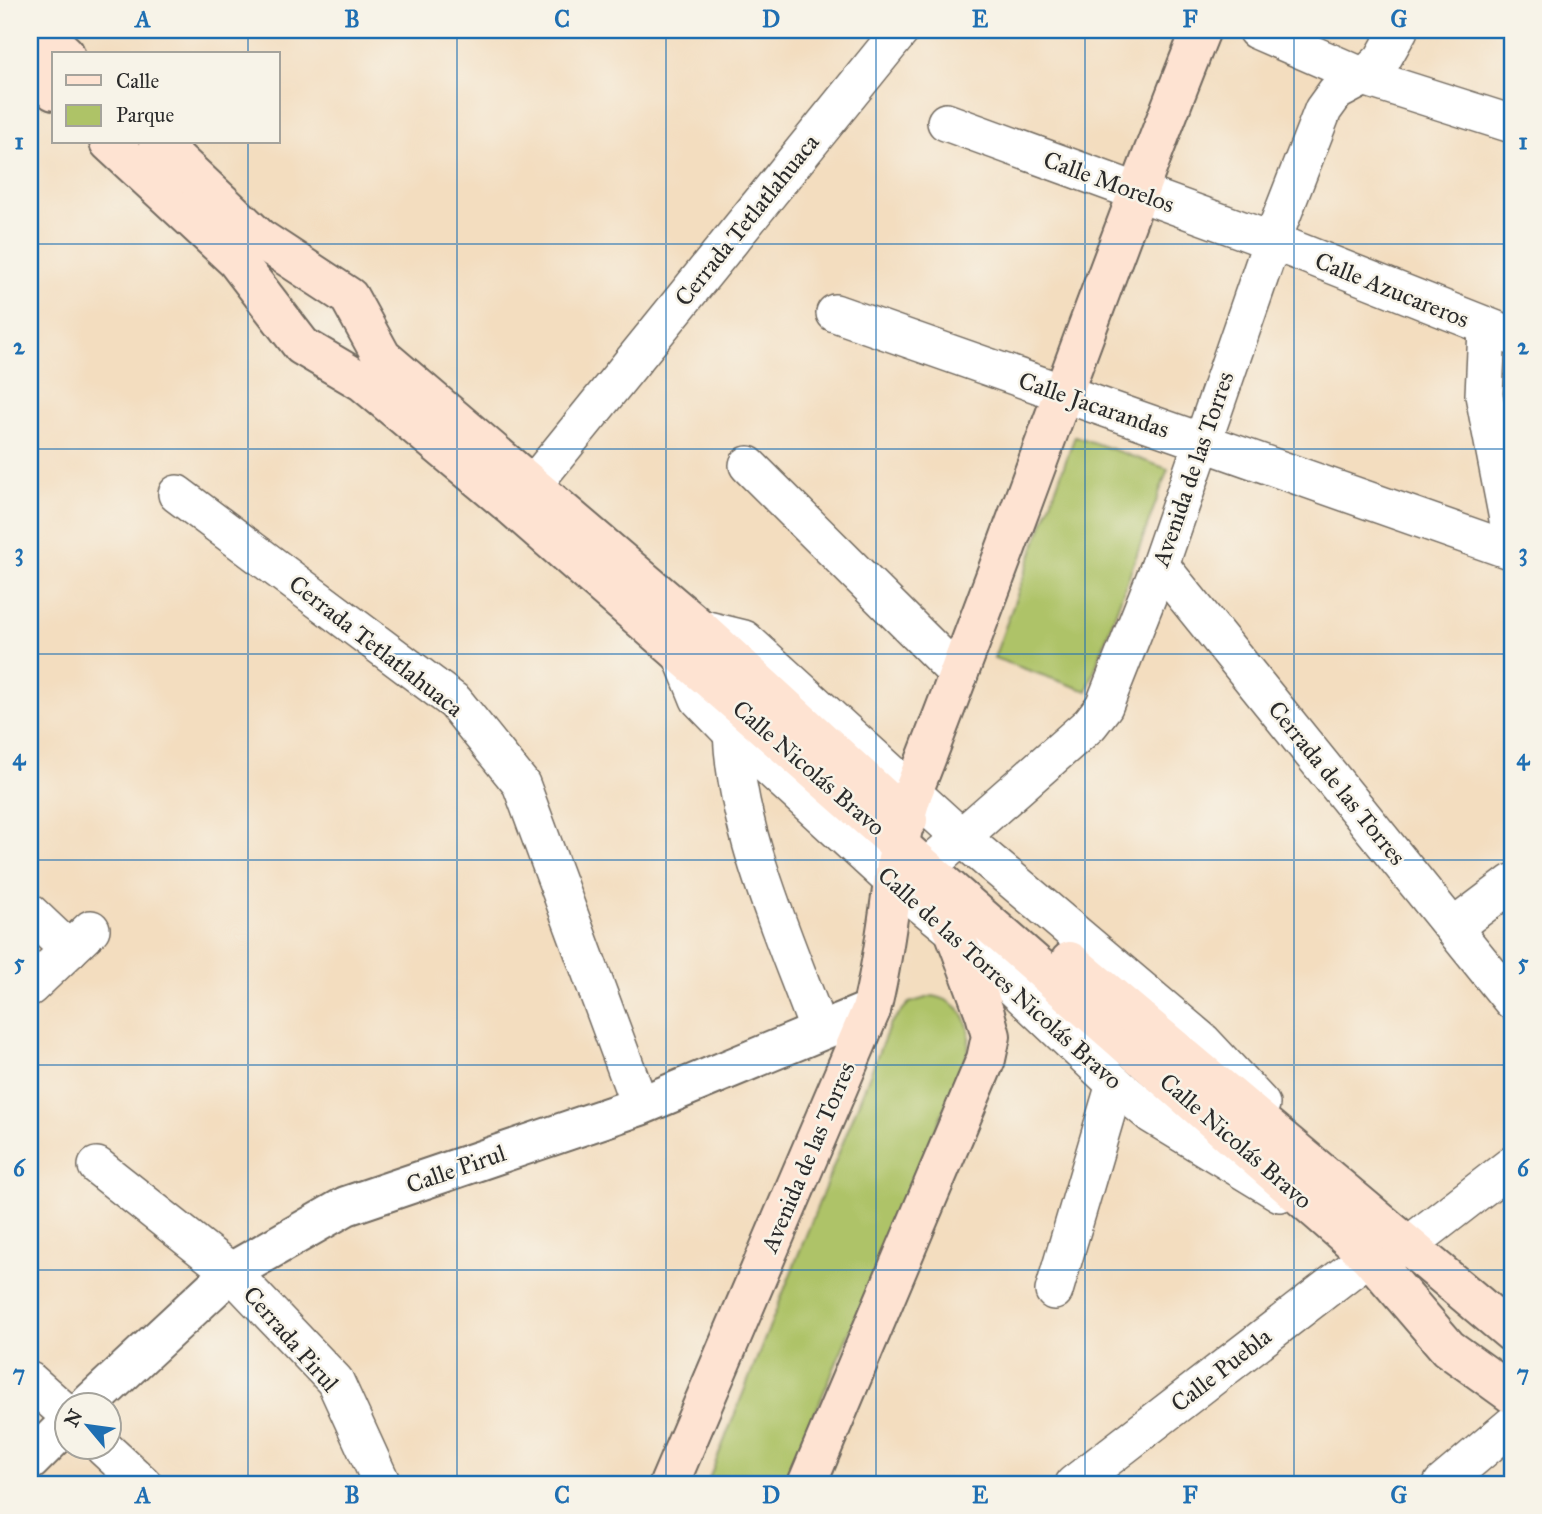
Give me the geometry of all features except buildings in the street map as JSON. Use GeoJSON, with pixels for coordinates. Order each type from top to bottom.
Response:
{"type":"FeatureCollection","features":[{"type":"Feature","properties":{"kind":"main road"},"geometry":{"type":"LineString","coordinates":[[39,30],[63,52]]}},
{"type":"Feature","properties":{"kind":"main road","name":"Avenida de las Torres"},"geometry":{"type":"LineString","coordinates":[[669,1484],[871,1010],[920,843],[959,675],[1136,193],[1201,30]]}},
{"type":"Feature","properties":{"kind":"main road"},"geometry":{"type":"LineString","coordinates":[[30,69],[52,89]]}},
{"type":"Feature","properties":{"kind":"main road","name":"Calle Nicolás Bravo"},"geometry":{"type":"LineString","coordinates":[[110,144],[236,260],[302,346],[363,382],[523,497]]}},
{"type":"Feature","properties":{"kind":"main road","name":"Calle Nicolás Bravo"},"geometry":{"type":"LineString","coordinates":[[160,144],[259,238],[349,297],[382,357],[523,497],[1340,1211],[1406,1247],[1512,1333]]}},
{"type":"Feature","properties":{"kind":"main road"},"geometry":{"type":"LineString","coordinates":[[807,1484],[986,1059],[991,1036],[920,843]]}},
{"type":"Feature","properties":{"kind":"main road","name":"Calle Nicolás Bravo"},"geometry":{"type":"LineString","coordinates":[[1340,1211],[1369,1256],[1448,1348],[1512,1394]]}},
{"type":"Feature","properties":{"kind":"street","name":"Cerrada Tetlatlahuaca"},"geometry":{"type":"LineString","coordinates":[[523,497],[901,30]]}},
{"type":"Feature","properties":{"kind":"street"},"geometry":{"type":"LineString","coordinates":[[1256,30],[1364,77],[1512,124]]}},
{"type":"Feature","properties":{"kind":"street","name":"Avenida de las Torres"},"geometry":{"type":"LineString","coordinates":[[920,843],[1090,723],[1104,706],[1160,565],[1272,241],[1323,110],[1336,92],[1364,77],[1382,60],[1399,30]]}},
{"type":"Feature","properties":{"kind":"street","name":"Calle Morelos"},"geometry":{"type":"LineString","coordinates":[[946,122],[1272,241]]}},
{"type":"Feature","properties":{"kind":"street","name":"Calle Azucareros"},"geometry":{"type":"LineString","coordinates":[[1272,241],[1500,333]]}},
{"type":"Feature","properties":{"kind":"street","name":"Calle Jacarandas"},"geometry":{"type":"LineString","coordinates":[[835,313],[1512,551]]}},
{"type":"Feature","properties":{"kind":"street"},"geometry":{"type":"LineString","coordinates":[[1500,333],[1485,395],[1507,494],[1512,540]]}},
{"type":"Feature","properties":{"kind":"street"},"geometry":{"type":"LineString","coordinates":[[748,465],[959,675]]}},
{"type":"Feature","properties":{"kind":"street","name":"Cerrada Tetlatlahuaca"},"geometry":{"type":"LineString","coordinates":[[177,494],[455,702],[522,784],[640,1106]]}},
{"type":"Feature","properties":{"kind":"street","name":"Cerrada de las Torres"},"geometry":{"type":"LineString","coordinates":[[1160,565],[1512,1000]]}},
{"type":"Feature","properties":{"kind":"street","name":"Calle de las Torres Nicolás Bravo"},"geometry":{"type":"LineString","coordinates":[[920,843],[744,639],[690,642],[699,699],[732,733],[920,843],[1202,1041],[1340,1211]]}},
{"type":"Feature","properties":{"kind":"street","name":"Calle Nicolás Bravo"},"geometry":{"type":"LineString","coordinates":[[732,733],[733,758],[755,859],[819,1031]]}},
{"type":"Feature","properties":{"kind":"street"},"geometry":{"type":"LineString","coordinates":[[1454,927],[1512,883]]}},
{"type":"Feature","properties":{"kind":"street"},"geometry":{"type":"LineString","coordinates":[[30,913],[80,939],[30,987]]}},
{"type":"Feature","properties":{"kind":"street","name":"Calle de las Torres Nicolás Bravo"},"geometry":{"type":"LineString","coordinates":[[954,931],[1115,1084],[1152,1115],[1340,1211]]}},
{"type":"Feature","properties":{"kind":"street","name":"Calle Pirul"},"geometry":{"type":"LineString","coordinates":[[101,1392],[231,1272],[346,1206],[640,1106],[871,1010]]}},
{"type":"Feature","properties":{"kind":"street"},"geometry":{"type":"LineString","coordinates":[[1054,1291],[1115,1084]]}},
{"type":"Feature","properties":{"kind":"street"},"geometry":{"type":"LineString","coordinates":[[1369,1256],[1406,1247],[1512,1165]]}},
{"type":"Feature","properties":{"kind":"street","name":"Cerrada Pirul"},"geometry":{"type":"LineString","coordinates":[[97,1166],[231,1272],[335,1381],[382,1484]]}},
{"type":"Feature","properties":{"kind":"street","name":"Calle Puebla"},"geometry":{"type":"LineString","coordinates":[[1074,1484],[1369,1256]]}},
{"type":"Feature","properties":{"kind":"street"},"geometry":{"type":"LineString","coordinates":[[30,1381],[52,1401]]}},
{"type":"Feature","properties":{"kind":"street"},"geometry":{"type":"LineString","coordinates":[[1442,1484],[1512,1425]]}},
{"type":"Feature","properties":{"kind":"street"},"geometry":{"type":"LineString","coordinates":[[30,1461],[52,1439]]}},
{"type":"Feature","properties":{"kind":"street"},"geometry":{"type":"LineString","coordinates":[[120,1462],[143,1484]]}},
{"type":"Feature","properties":{"kind":"green space"},"geometry":{"type":"Polygon","coordinates":[[[1075,436],[1168,469],[1087,691],[994,658],[1075,436]]]}},
{"type":"Feature","properties":{"kind":"green space"},"geometry":{"type":"Polygon","coordinates":[[[933,996],[952,1004],[964,1017],[969,1034],[967,1055],[785,1484],[707,1484],[890,1024],[909,1003],[933,996]]]}}]}
